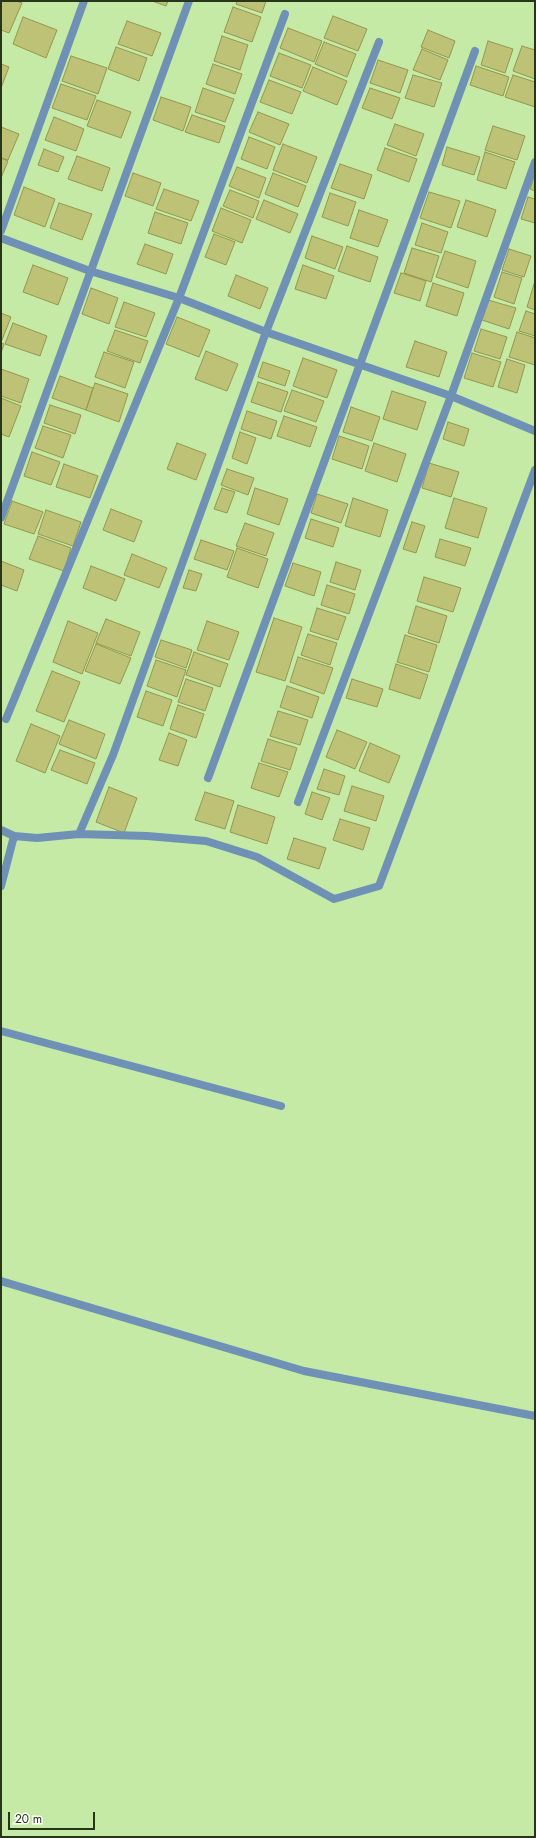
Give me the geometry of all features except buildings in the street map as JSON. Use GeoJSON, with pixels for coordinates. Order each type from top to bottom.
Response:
{"type":"FeatureCollection","features":[{"type":"Feature","properties":{"kind":"street"},"geometry":{"type":"LineString","coordinates":[[1,231],[84,1]]}},
{"type":"Feature","properties":{"kind":"street"},"geometry":{"type":"LineString","coordinates":[[1,518],[189,1]]}},
{"type":"Feature","properties":{"kind":"street"},"geometry":{"type":"LineString","coordinates":[[6,719],[179,298],[284,14]]}},
{"type":"Feature","properties":{"kind":"street"},"geometry":{"type":"LineString","coordinates":[[79,834],[113,755],[266,332],[378,42]]}},
{"type":"Feature","properties":{"kind":"street"},"geometry":{"type":"LineString","coordinates":[[208,778],[475,51]]}},
{"type":"Feature","properties":{"kind":"street"},"geometry":{"type":"LineString","coordinates":[[298,802],[451,396],[535,162]]}},
{"type":"Feature","properties":{"kind":"street"},"geometry":{"type":"LineString","coordinates":[[1,238],[90,270],[179,298],[266,332],[451,396],[535,431]]}},
{"type":"Feature","properties":{"kind":"street"},"geometry":{"type":"LineString","coordinates":[[1,830],[14,836],[37,838],[79,834],[147,836],[206,841],[257,857],[334,899],[379,886],[535,470]]}},
{"type":"Feature","properties":{"kind":"street"},"geometry":{"type":"LineString","coordinates":[[1,886],[14,836]]}},
{"type":"Feature","properties":{"kind":"street"},"geometry":{"type":"LineString","coordinates":[[1,1031],[281,1106]]}},
{"type":"Feature","properties":{"kind":"street"},"geometry":{"type":"LineString","coordinates":[[1,1281],[304,1371],[535,1416]]}}]}
